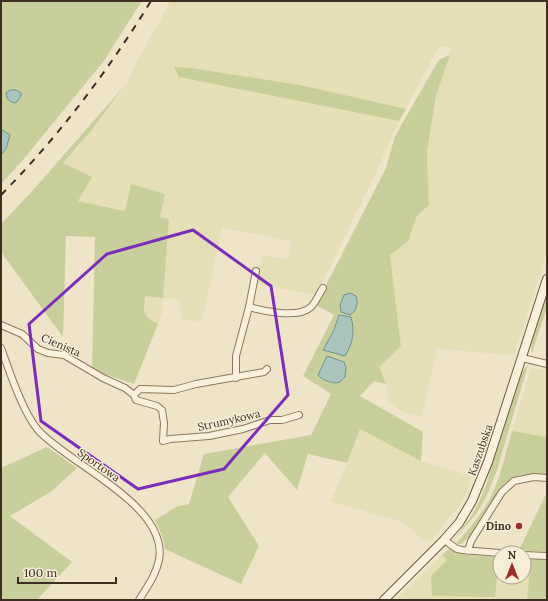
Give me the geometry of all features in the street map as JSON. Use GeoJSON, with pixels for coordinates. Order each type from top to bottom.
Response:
{"type":"FeatureCollection","features":[{"type":"Feature","properties":{"kind":"main road","name":"Kaszubska"},"geometry":{"type":"LineString","coordinates":[[384,600],[444,540],[466,513],[477,491],[547,279]]}},
{"type":"Feature","properties":{"kind":"street"},"geometry":{"type":"LineString","coordinates":[[236,378],[236,356],[249,307],[256,271]]}},
{"type":"Feature","properties":{"kind":"street"},"geometry":{"type":"LineString","coordinates":[[249,307],[262,311],[280,313],[299,312],[306,310],[314,303],[322,288]]}},
{"type":"Feature","properties":{"kind":"street","name":"Cienista"},"geometry":{"type":"LineString","coordinates":[[1,325],[22,334],[38,349],[48,353],[64,355],[103,378],[125,388],[134,395],[136,400],[157,406],[162,410],[164,423],[163,441]]}},
{"type":"Feature","properties":{"kind":"street","name":"Sportowa"},"geometry":{"type":"LineString","coordinates":[[1,348],[26,410],[37,430],[52,444],[116,488],[142,513],[151,524],[159,544],[159,559],[153,578],[139,600]]}},
{"type":"Feature","properties":{"kind":"street"},"geometry":{"type":"LineString","coordinates":[[522,358],[547,364]]}},
{"type":"Feature","properties":{"kind":"street"},"geometry":{"type":"LineString","coordinates":[[134,395],[140,389],[174,390],[196,384],[264,372],[267,369]]}},
{"type":"Feature","properties":{"kind":"street","name":"Strumykowa"},"geometry":{"type":"LineString","coordinates":[[163,441],[170,439],[209,436],[243,429],[270,420],[282,420],[299,416]]}},
{"type":"Feature","properties":{"kind":"street"},"geometry":{"type":"LineString","coordinates":[[468,551],[471,541],[502,492],[514,481],[534,477],[547,478]]}},
{"type":"Feature","properties":{"kind":"street"},"geometry":{"type":"LineString","coordinates":[[444,540],[457,549],[492,552]]}},
{"type":"Feature","properties":{"kind":"street"},"geometry":{"type":"LineString","coordinates":[[532,555],[547,556]]}},
{"type":"Feature","properties":{"kind":"highlighted area"},"geometry":{"type":"Polygon","coordinates":[[[193,230],[271,286],[288,395],[224,469],[138,489],[41,421],[29,324],[107,254],[193,230]]]}},
{"type":"Feature","properties":{"kind":"shaded area"},"geometry":{"type":"Polygon","coordinates":[[[171,1],[547,1],[547,252],[514,355],[437,349],[422,417],[401,411],[391,403],[388,398],[386,384],[379,367],[401,346],[390,255],[408,241],[417,216],[429,205],[427,152],[436,95],[451,48],[439,46],[394,131],[378,169],[316,295],[256,284],[262,255],[288,259],[291,241],[222,228],[202,321],[181,320],[180,300],[163,298],[168,219],[78,201],[63,163],[76,150],[124,89],[135,65],[171,1]]]}},
{"type":"Feature","properties":{"kind":"shaded area"},"geometry":{"type":"Polygon","coordinates":[[[145,296],[163,298],[162,314],[158,324],[148,319],[145,315],[145,296]]]}},
{"type":"Feature","properties":{"kind":"shaded area"},"geometry":{"type":"Polygon","coordinates":[[[531,368],[547,370],[547,437],[512,431],[531,368]]]}},
{"type":"Feature","properties":{"kind":"shaded area"},"geometry":{"type":"Polygon","coordinates":[[[360,429],[421,461],[471,476],[468,490],[460,505],[431,540],[425,541],[400,521],[331,502],[360,429]]]}},
{"type":"Feature","properties":{"kind":"shaded area"},"geometry":{"type":"Polygon","coordinates":[[[456,552],[492,554],[492,585],[528,585],[527,600],[395,600],[442,555],[447,560],[456,552]]]}},
{"type":"Feature","properties":{"kind":"green space"},"geometry":{"type":"Polygon","coordinates":[[[1,1],[142,1],[103,62],[22,161],[1,184],[1,1]]]}},
{"type":"Feature","properties":{"kind":"green space"},"geometry":{"type":"Polygon","coordinates":[[[450,55],[436,95],[427,152],[429,205],[417,216],[408,241],[390,255],[401,346],[379,367],[386,384],[374,381],[360,396],[423,432],[421,461],[360,429],[347,463],[308,454],[297,490],[265,453],[228,497],[259,546],[241,584],[165,549],[163,538],[155,520],[178,506],[189,504],[204,454],[311,435],[331,394],[303,376],[334,315],[316,305],[386,168],[395,136],[437,63],[440,59],[450,55]]]}},
{"type":"Feature","properties":{"kind":"green space"},"geometry":{"type":"Polygon","coordinates":[[[174,67],[191,68],[300,85],[406,109],[399,121],[179,77],[174,67]]]}},
{"type":"Feature","properties":{"kind":"green space"},"geometry":{"type":"Polygon","coordinates":[[[126,84],[91,131],[63,163],[92,177],[78,201],[125,211],[131,184],[165,194],[160,217],[169,219],[163,298],[145,296],[144,310],[146,316],[158,324],[134,384],[92,370],[95,237],[66,236],[63,337],[1,252],[1,224],[34,189],[126,84]]]}},
{"type":"Feature","properties":{"kind":"green space"},"geometry":{"type":"Polygon","coordinates":[[[547,291],[547,307],[532,353],[531,347],[534,331],[547,291]]]}},
{"type":"Feature","properties":{"kind":"green space"},"geometry":{"type":"Polygon","coordinates":[[[528,365],[497,470],[488,493],[477,513],[453,541],[472,515],[480,500],[487,483],[493,457],[520,374],[528,365]]]}},
{"type":"Feature","properties":{"kind":"green space"},"geometry":{"type":"Polygon","coordinates":[[[512,431],[547,437],[547,475],[534,474],[517,476],[508,481],[497,494],[482,521],[469,538],[468,537],[461,544],[456,544],[489,501],[497,482],[512,431]]]}},
{"type":"Feature","properties":{"kind":"green space"},"geometry":{"type":"Polygon","coordinates":[[[47,447],[77,468],[52,491],[10,516],[72,562],[37,600],[1,600],[1,468],[47,447]]]}},
{"type":"Feature","properties":{"kind":"green space"},"geometry":{"type":"Polygon","coordinates":[[[547,492],[547,552],[532,551],[532,545],[521,545],[547,492]]]}},
{"type":"Feature","properties":{"kind":"green space"},"geometry":{"type":"Polygon","coordinates":[[[450,548],[456,552],[454,554],[492,557],[492,585],[496,585],[495,597],[432,596],[431,576],[447,560],[442,555],[450,548]]]}},
{"type":"Feature","properties":{"kind":"green space"},"geometry":{"type":"Polygon","coordinates":[[[532,557],[547,558],[547,600],[527,600],[528,585],[532,585],[532,557]]]}},
{"type":"Feature","properties":{"kind":"water"},"geometry":{"type":"Polygon","coordinates":[[[10,90],[16,90],[21,93],[21,96],[16,103],[11,102],[7,98],[6,93],[10,90]]]}},
{"type":"Feature","properties":{"kind":"water"},"geometry":{"type":"Polygon","coordinates":[[[1,129],[10,135],[6,149],[1,155],[1,129]]]}},
{"type":"Feature","properties":{"kind":"water"},"geometry":{"type":"Polygon","coordinates":[[[350,293],[356,296],[357,304],[350,315],[341,312],[340,305],[344,295],[350,293]]]}},
{"type":"Feature","properties":{"kind":"water"},"geometry":{"type":"Polygon","coordinates":[[[339,315],[351,317],[352,322],[353,333],[350,347],[345,356],[323,350],[334,330],[339,315]]]}},
{"type":"Feature","properties":{"kind":"water"},"geometry":{"type":"Polygon","coordinates":[[[327,356],[344,362],[346,367],[345,377],[340,382],[328,382],[318,375],[327,356]]]}},
{"type":"Feature","properties":{"kind":"railway"},"geometry":{"type":"LineString","coordinates":[[1,195],[43,150],[82,102],[118,53],[151,1]]}},
{"type":"Feature","properties":{"kind":"place","name":"Dino"},"geometry":{"type":"Point","coordinates":[519,526]}}]}
